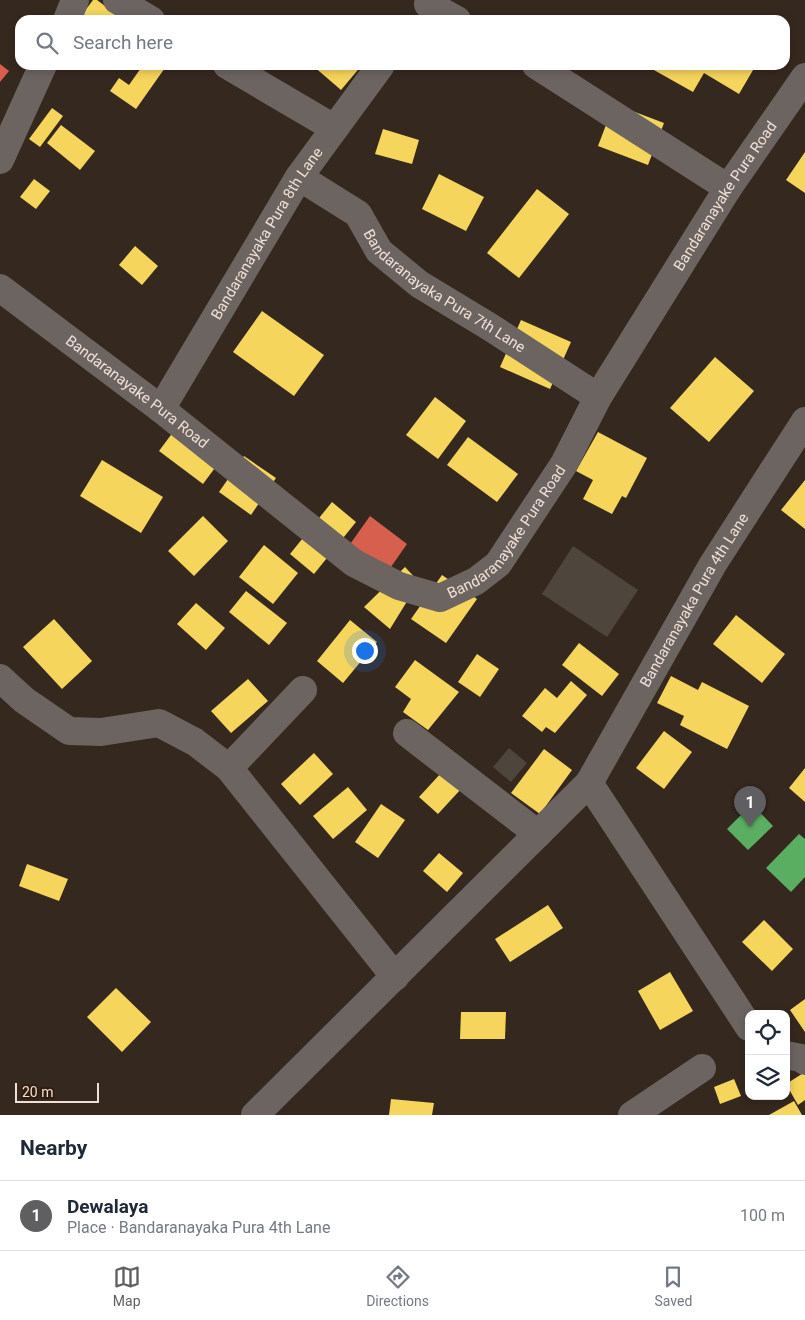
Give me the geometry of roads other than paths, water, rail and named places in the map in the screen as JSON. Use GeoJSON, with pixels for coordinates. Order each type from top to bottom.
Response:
{"type":"FeatureCollection","features":[{"type":"Feature","properties":{"kind":"street"},"geometry":{"type":"LineString","coordinates":[[69,15],[75,0]]}},
{"type":"Feature","properties":{"kind":"street"},"geometry":{"type":"LineString","coordinates":[[118,0],[143,15]]}},
{"type":"Feature","properties":{"kind":"street"},"geometry":{"type":"LineString","coordinates":[[424,8],[443,15]]}},
{"type":"Feature","properties":{"kind":"street"},"geometry":{"type":"LineString","coordinates":[[0,160],[41,70]]}},
{"type":"Feature","properties":{"kind":"street"},"geometry":{"type":"LineString","coordinates":[[235,70],[334,128]]}},
{"type":"Feature","properties":{"kind":"street","name":"Bandaranayaka Pura 8th Lane"},"geometry":{"type":"LineString","coordinates":[[161,409],[299,177],[377,70]]}},
{"type":"Feature","properties":{"kind":"street"},"geometry":{"type":"LineString","coordinates":[[544,70],[728,188]]}},
{"type":"Feature","properties":{"kind":"street","name":"Bandaranayake Pura Road"},"geometry":{"type":"LineString","coordinates":[[0,288],[161,409],[354,563],[398,586],[440,598],[476,581],[498,564],[564,464],[598,397],[728,188],[805,77]]}},
{"type":"Feature","properties":{"kind":"street","name":"Bandaranayaka Pura 7th Lane"},"geometry":{"type":"LineString","coordinates":[[299,177],[358,214],[379,251],[419,284],[598,397]]}},
{"type":"Feature","properties":{"kind":"street","name":"Bandaranayaka Pura 4th Lane"},"geometry":{"type":"LineString","coordinates":[[255,1115],[589,783],[713,564],[805,421]]}},
{"type":"Feature","properties":{"kind":"street"},"geometry":{"type":"LineString","coordinates":[[0,678],[24,700],[69,732],[101,732],[159,723],[195,742],[229,768],[394,977]]}},
{"type":"Feature","properties":{"kind":"street"},"geometry":{"type":"LineString","coordinates":[[229,768],[303,690]]}},
{"type":"Feature","properties":{"kind":"street"},"geometry":{"type":"LineString","coordinates":[[407,733],[538,834]]}},
{"type":"Feature","properties":{"kind":"street"},"geometry":{"type":"LineString","coordinates":[[589,783],[745,1021]]}},
{"type":"Feature","properties":{"kind":"street"},"geometry":{"type":"LineString","coordinates":[[790,1056],[801,1058],[805,1061]]}},
{"type":"Feature","properties":{"kind":"street"},"geometry":{"type":"LineString","coordinates":[[632,1115],[702,1068]]}},
{"type":"Feature","properties":{"kind":"place","name":"Dewalaya"},"geometry":{"type":"Point","coordinates":[750,827]}}]}
